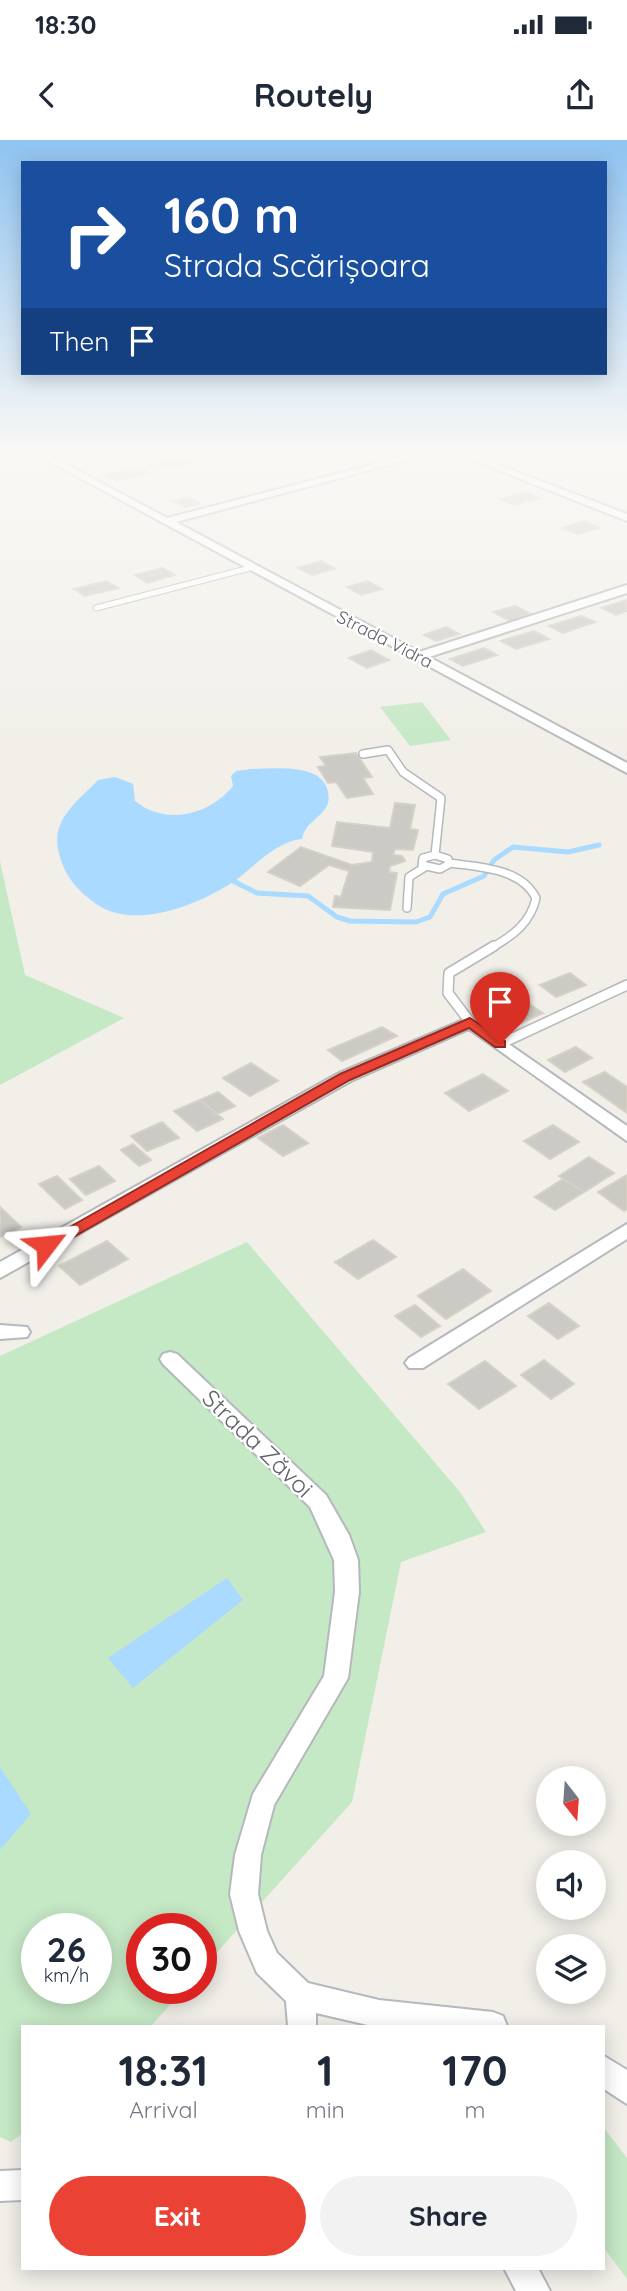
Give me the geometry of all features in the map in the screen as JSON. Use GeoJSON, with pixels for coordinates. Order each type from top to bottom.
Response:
{"type":"FeatureCollection","features":[{"type":"Feature","properties":{"kind":"street","name":"Strada Vidra"},"geometry":{"type":"LineString","coordinates":[[219,550],[627,769]]}},
{"type":"Feature","properties":{"kind":"street"},"geometry":{"type":"LineString","coordinates":[[420,656],[627,589]]}},
{"type":"Feature","properties":{"kind":"street"},"geometry":{"type":"LineString","coordinates":[[0,1271],[345,1077],[470,1022],[627,1135]]}},
{"type":"Feature","properties":{"kind":"street"},"geometry":{"type":"LineString","coordinates":[[416,1363],[627,1230]]}},
{"type":"Feature","properties":{"kind":"street","name":"Strada Zăvoi"},"geometry":{"type":"LineString","coordinates":[[170,1359],[318,1501],[337,1535],[346,1560],[348,1592],[337,1678],[262,1802],[248,1855],[244,1894],[253,1931],[267,1963],[300,1995]]}},
{"type":"Feature","properties":{"kind":"street"},"geometry":{"type":"LineString","coordinates":[[302,2025],[300,1995],[379,2014],[484,2025]]}},
{"type":"Feature","properties":{"kind":"street"},"geometry":{"type":"LineString","coordinates":[[605,2072],[627,2089]]}},
{"type":"Feature","properties":{"kind":"street"},"geometry":{"type":"LineString","coordinates":[[0,2186],[21,2185]]}},
{"type":"Feature","properties":{"kind":"street"},"geometry":{"type":"LineString","coordinates":[[521,2270],[534,2291]]}},
{"type":"Feature","properties":{"kind":"lane"},"geometry":{"type":"LineString","coordinates":[[96,608],[250,568]]}},
{"type":"Feature","properties":{"kind":"lane"},"geometry":{"type":"LineString","coordinates":[[363,754],[388,750],[403,772],[441,798],[435,855]]}},
{"type":"Feature","properties":{"kind":"lane"},"geometry":{"type":"LineString","coordinates":[[425,867],[421,863],[423,858],[435,855],[444,857],[449,863]]}},
{"type":"Feature","properties":{"kind":"lane"},"geometry":{"type":"LineString","coordinates":[[407,908],[409,877],[425,867],[440,869],[449,863],[500,870],[527,883],[535,895],[534,913],[517,931],[466,959],[449,973],[448,993],[470,1022]]}},
{"type":"Feature","properties":{"kind":"lane"},"geometry":{"type":"LineString","coordinates":[[500,1044],[627,985]]}},
{"type":"Feature","properties":{"kind":"green space"},"geometry":{"type":"Polygon","coordinates":[[[422,702],[451,740],[410,746],[380,707],[422,702]]]}},
{"type":"Feature","properties":{"kind":"green space"},"geometry":{"type":"Polygon","coordinates":[[[0,861],[25,975],[124,1018],[0,1085],[0,861]]]}},
{"type":"Feature","properties":{"kind":"green space"},"geometry":{"type":"Polygon","coordinates":[[[247,1242],[460,1492],[486,1532],[401,1562],[352,1802],[217,1952],[217,1913],[126,1913],[126,2004],[171,2004],[152,2025],[21,2025],[21,2134],[11,2142],[0,2137],[0,1356],[247,1242]]]}},
{"type":"Feature","properties":{"kind":"green space"},"geometry":{"type":"Polygon","coordinates":[[[605,2129],[627,2158],[627,2279],[605,2249],[605,2129]]]}},
{"type":"Feature","properties":{"kind":"water"},"geometry":{"type":"Polygon","coordinates":[[[282,768],[314,774],[327,788],[328,801],[325,809],[308,826],[302,839],[275,849],[221,889],[165,912],[126,915],[108,910],[92,901],[66,872],[58,849],[59,829],[68,811],[98,780],[115,777],[133,784],[135,801],[147,809],[173,815],[187,814],[212,804],[223,796],[233,786],[231,776],[236,771],[282,768]]]}},
{"type":"Feature","properties":{"kind":"water"},"geometry":{"type":"Polygon","coordinates":[[[227,1578],[243,1600],[133,1688],[108,1658],[227,1578]]]}},
{"type":"Feature","properties":{"kind":"water"},"geometry":{"type":"Polygon","coordinates":[[[0,1767],[31,1814],[0,1850],[0,1767]]]}},
{"type":"Feature","properties":{"kind":"building"},"geometry":{"type":"Polygon","coordinates":[[[321,561],[335,569],[312,575],[298,568],[321,561]]]}},
{"type":"Feature","properties":{"kind":"building"},"geometry":{"type":"Polygon","coordinates":[[[162,568],[175,575],[147,583],[135,575],[162,568]]]}},
{"type":"Feature","properties":{"kind":"building"},"geometry":{"type":"Polygon","coordinates":[[[106,581],[118,588],[85,596],[74,589],[106,581]]]}},
{"type":"Feature","properties":{"kind":"building"},"geometry":{"type":"Polygon","coordinates":[[[368,581],[382,589],[361,595],[347,587],[368,581]]]}},
{"type":"Feature","properties":{"kind":"building"},"geometry":{"type":"Polygon","coordinates":[[[627,600],[627,611],[616,615],[602,608],[627,600]]]}},
{"type":"Feature","properties":{"kind":"building"},"geometry":{"type":"Polygon","coordinates":[[[515,606],[533,615],[512,622],[493,612],[515,606]]]}},
{"type":"Feature","properties":{"kind":"building"},"geometry":{"type":"Polygon","coordinates":[[[581,616],[595,622],[563,633],[549,626],[581,616]]]}},
{"type":"Feature","properties":{"kind":"building"},"geometry":{"type":"Polygon","coordinates":[[[446,627],[459,634],[436,641],[424,635],[446,627]]]}},
{"type":"Feature","properties":{"kind":"building"},"geometry":{"type":"Polygon","coordinates":[[[534,631],[549,639],[516,649],[501,641],[534,631]]]}},
{"type":"Feature","properties":{"kind":"building"},"geometry":{"type":"Polygon","coordinates":[[[484,648],[497,655],[463,666],[450,659],[484,648]]]}},
{"type":"Feature","properties":{"kind":"building"},"geometry":{"type":"Polygon","coordinates":[[[371,650],[389,660],[367,668],[349,658],[371,650]]]}},
{"type":"Feature","properties":{"kind":"building"},"geometry":{"type":"Polygon","coordinates":[[[356,753],[372,777],[363,778],[373,794],[347,798],[336,782],[328,783],[318,767],[326,766],[320,757],[356,753]]]}},
{"type":"Feature","properties":{"kind":"building"},"geometry":{"type":"Polygon","coordinates":[[[395,803],[415,805],[410,829],[418,830],[413,850],[395,849],[393,855],[402,856],[405,861],[390,866],[389,872],[397,873],[390,910],[333,907],[335,896],[341,897],[349,871],[329,865],[300,886],[268,872],[301,847],[352,865],[372,862],[373,852],[332,846],[337,822],[390,828],[395,803]]]}},
{"type":"Feature","properties":{"kind":"building"},"geometry":{"type":"Polygon","coordinates":[[[570,973],[586,985],[556,997],[540,985],[570,973]]]}},
{"type":"Feature","properties":{"kind":"building"},"geometry":{"type":"Polygon","coordinates":[[[517,996],[543,1013],[506,1030],[480,1012],[517,996]]]}},
{"type":"Feature","properties":{"kind":"building"},"geometry":{"type":"Polygon","coordinates":[[[382,1027],[397,1036],[342,1061],[328,1050],[382,1027]]]}},
{"type":"Feature","properties":{"kind":"building"},"geometry":{"type":"Polygon","coordinates":[[[576,1047],[592,1058],[565,1072],[548,1060],[576,1047]]]}},
{"type":"Feature","properties":{"kind":"building"},"geometry":{"type":"Polygon","coordinates":[[[251,1063],[278,1081],[250,1096],[223,1078],[251,1063]]]}},
{"type":"Feature","properties":{"kind":"building"},"geometry":{"type":"Polygon","coordinates":[[[605,1072],[627,1087],[627,1113],[583,1082],[605,1072]]]}},
{"type":"Feature","properties":{"kind":"building"},"geometry":{"type":"Polygon","coordinates":[[[483,1074],[508,1091],[469,1111],[445,1093],[483,1074]]]}},
{"type":"Feature","properties":{"kind":"building"},"geometry":{"type":"Polygon","coordinates":[[[218,1092],[235,1106],[217,1114],[200,1100],[218,1092]]]}},
{"type":"Feature","properties":{"kind":"building"},"geometry":{"type":"Polygon","coordinates":[[[200,1100],[223,1119],[197,1131],[174,1111],[200,1100]]]}},
{"type":"Feature","properties":{"kind":"building"},"geometry":{"type":"Polygon","coordinates":[[[162,1122],[179,1138],[147,1151],[131,1136],[162,1122]]]}},
{"type":"Feature","properties":{"kind":"building"},"geometry":{"type":"Polygon","coordinates":[[[283,1125],[308,1143],[283,1156],[258,1138],[283,1125]]]}},
{"type":"Feature","properties":{"kind":"building"},"geometry":{"type":"Polygon","coordinates":[[[553,1125],[579,1142],[550,1159],[524,1141],[553,1125]]]}},
{"type":"Feature","properties":{"kind":"building"},"geometry":{"type":"Polygon","coordinates":[[[133,1144],[151,1160],[139,1166],[121,1150],[133,1144]]]}},
{"type":"Feature","properties":{"kind":"building"},"geometry":{"type":"Polygon","coordinates":[[[589,1157],[614,1173],[584,1192],[559,1176],[589,1157]]]}},
{"type":"Feature","properties":{"kind":"building"},"geometry":{"type":"Polygon","coordinates":[[[99,1166],[115,1181],[86,1195],[70,1179],[99,1166]]]}},
{"type":"Feature","properties":{"kind":"building"},"geometry":{"type":"Polygon","coordinates":[[[627,1175],[627,1209],[624,1211],[598,1192],[627,1175]]]}},
{"type":"Feature","properties":{"kind":"building"},"geometry":{"type":"Polygon","coordinates":[[[57,1176],[82,1200],[65,1209],[39,1184],[57,1176]]]}},
{"type":"Feature","properties":{"kind":"building"},"geometry":{"type":"Polygon","coordinates":[[[563,1179],[584,1192],[555,1210],[535,1197],[563,1179]]]}},
{"type":"Feature","properties":{"kind":"building"},"geometry":{"type":"Polygon","coordinates":[[[0,1207],[21,1227],[0,1237],[0,1207]]]}},
{"type":"Feature","properties":{"kind":"building"},"geometry":{"type":"Polygon","coordinates":[[[373,1240],[396,1257],[358,1279],[335,1262],[373,1240]]]}},
{"type":"Feature","properties":{"kind":"building"},"geometry":{"type":"Polygon","coordinates":[[[107,1241],[128,1259],[80,1285],[59,1266],[107,1241]]]}},
{"type":"Feature","properties":{"kind":"building"},"geometry":{"type":"Polygon","coordinates":[[[463,1269],[491,1291],[446,1319],[418,1296],[463,1269]]]}},
{"type":"Feature","properties":{"kind":"building"},"geometry":{"type":"Polygon","coordinates":[[[549,1303],[579,1326],[558,1339],[528,1316],[549,1303]]]}},
{"type":"Feature","properties":{"kind":"building"},"geometry":{"type":"Polygon","coordinates":[[[415,1305],[440,1326],[421,1337],[395,1316],[415,1305]]]}},
{"type":"Feature","properties":{"kind":"building"},"geometry":{"type":"Polygon","coordinates":[[[544,1360],[574,1384],[551,1399],[521,1375],[544,1360]]]}},
{"type":"Feature","properties":{"kind":"building"},"geometry":{"type":"Polygon","coordinates":[[[485,1361],[516,1386],[479,1409],[448,1384],[485,1361]]]}},
{"type":"Feature","properties":{"kind":"waterway"},"geometry":{"type":"LineString","coordinates":[[233,881],[257,893],[308,896],[337,917],[350,921],[416,922],[430,917],[443,894],[484,876],[494,860],[513,847],[568,852],[599,845]]}},
{"type":"Feature","properties":{"kind":"route"},"geometry":{"type":"LineString","coordinates":[[46,1245],[345,1077],[470,1022],[500,1044]]}}]}
